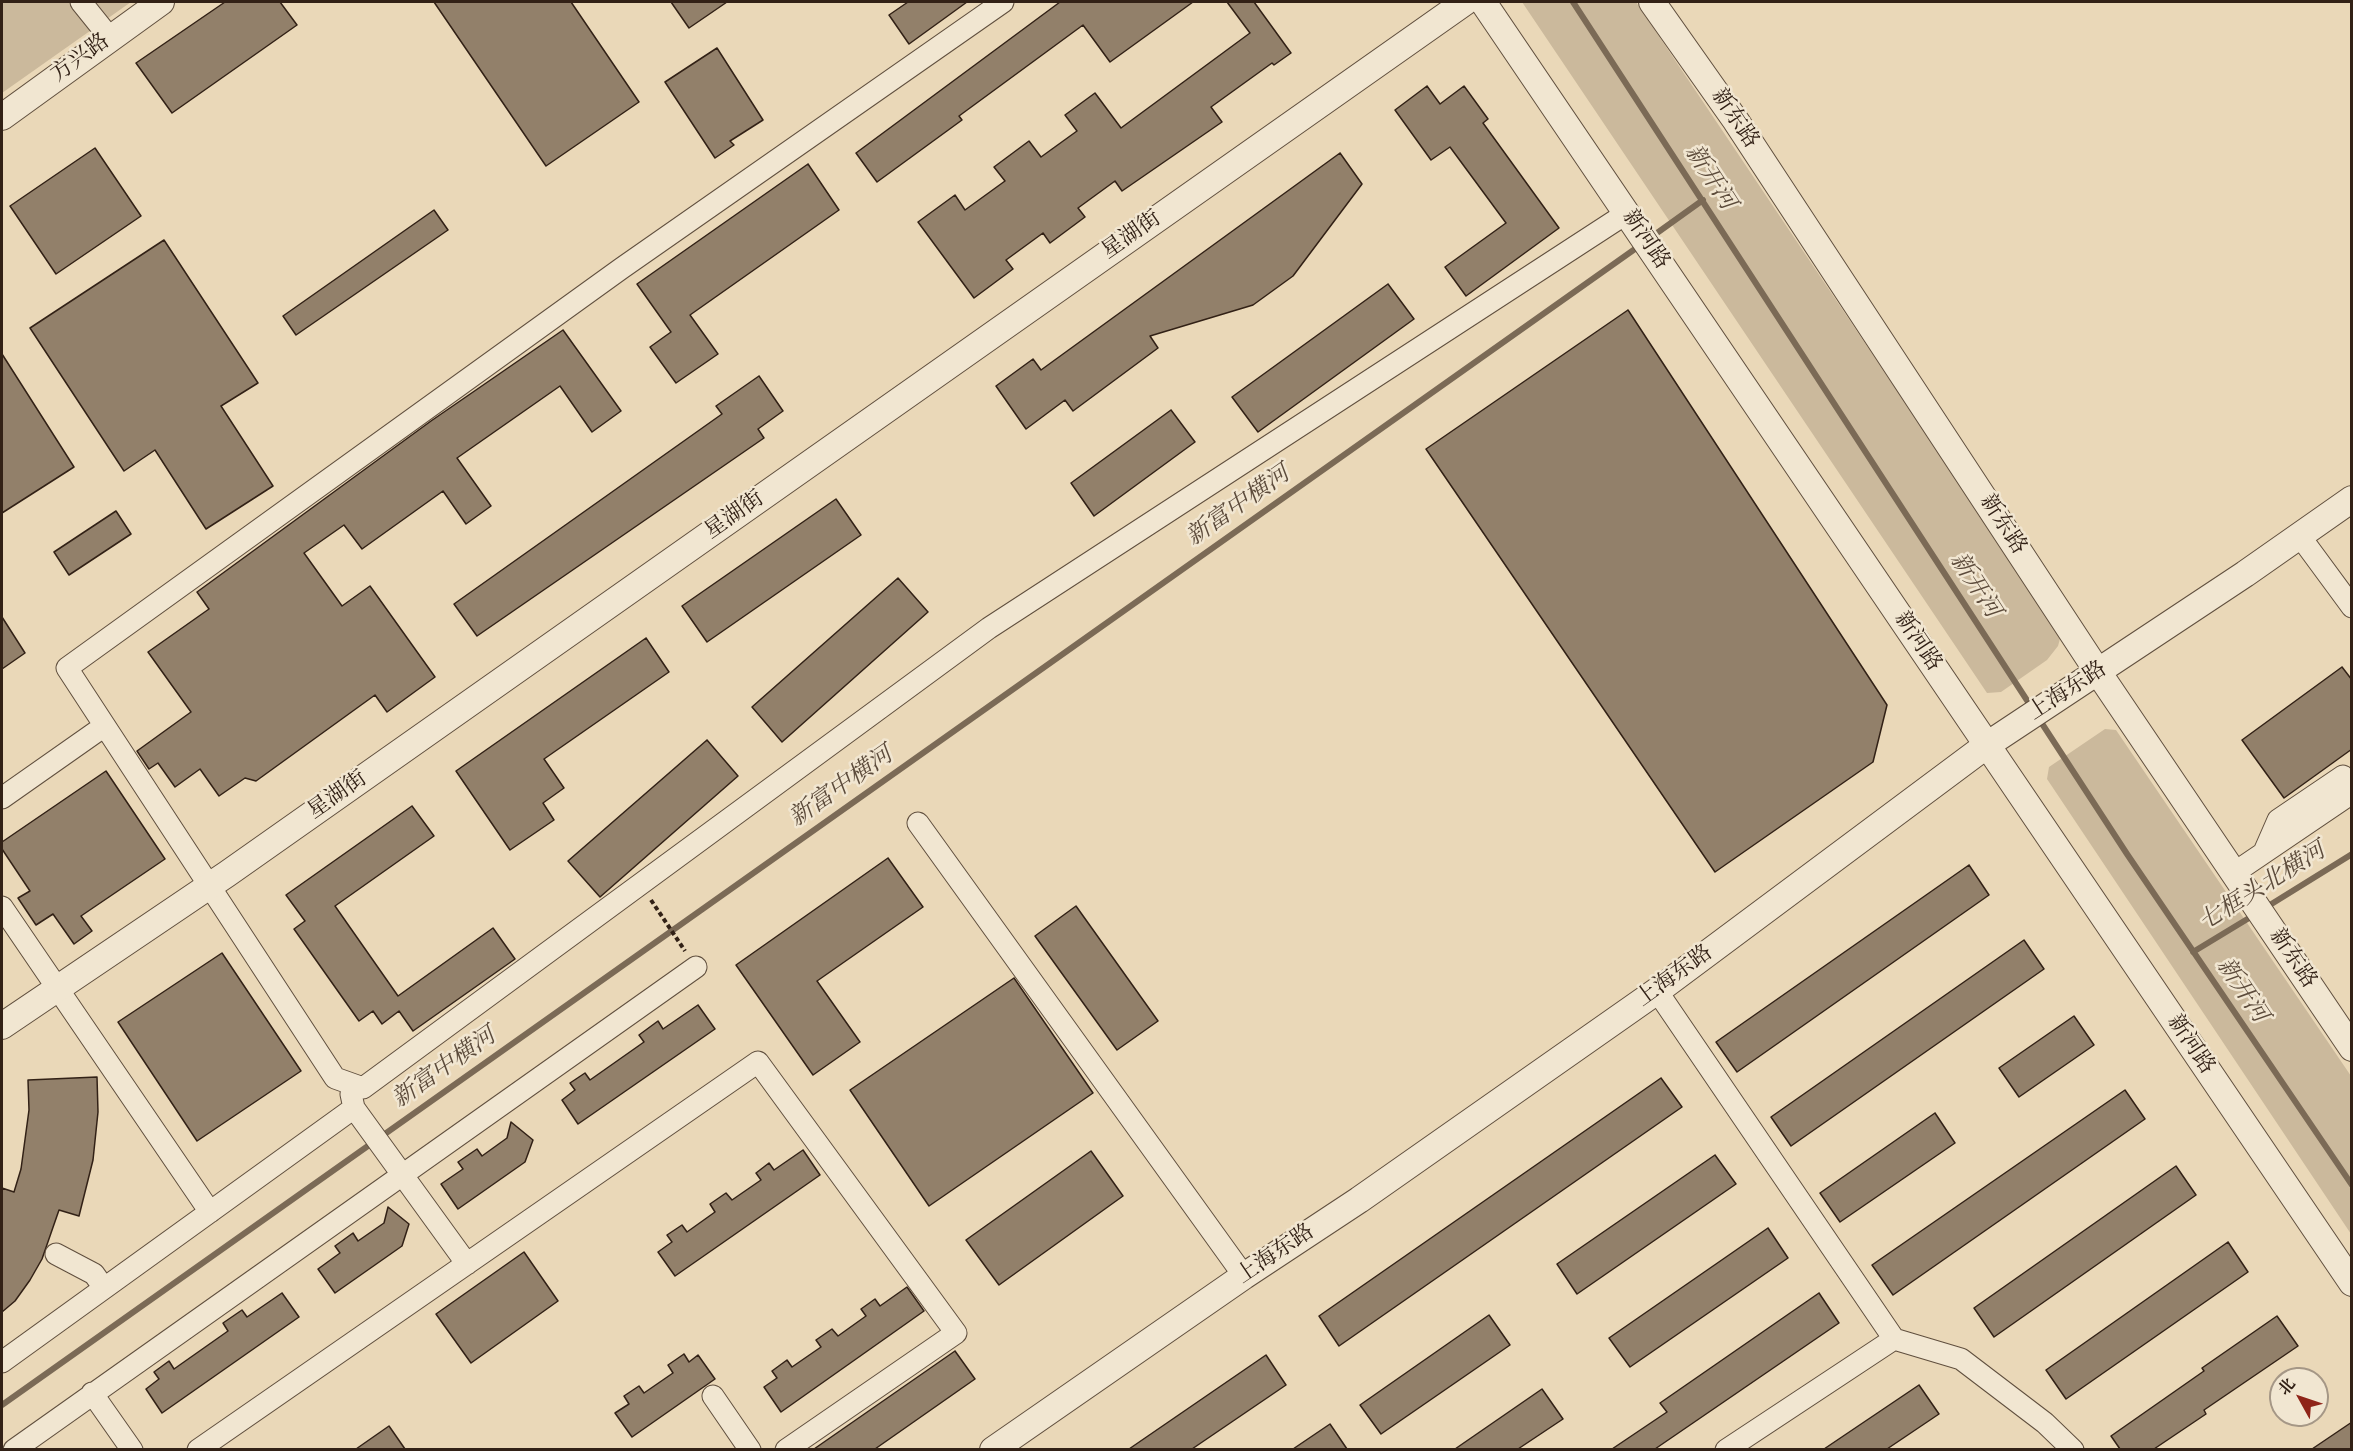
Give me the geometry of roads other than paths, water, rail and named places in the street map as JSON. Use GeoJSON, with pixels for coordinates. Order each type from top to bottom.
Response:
{"type":"FeatureCollection","features":[{"type":"Feature","properties":{"kind":"street"},"geometry":{"type":"LineString","coordinates":[[81,2],[110,38]]}},
{"type":"Feature","properties":{"kind":"street","name":"方兴路"},"geometry":{"type":"LineString","coordinates":[[2,117],[161,2]]}},
{"type":"Feature","properties":{"kind":"street"},"geometry":{"type":"LineString","coordinates":[[1003,2],[622,267],[67,668],[103,727],[210,885],[335,1078],[363,1088],[989,628],[1633,222]]}},
{"type":"Feature","properties":{"kind":"street","name":"星湖街"},"geometry":{"type":"LineString","coordinates":[[2,1026],[210,885],[1465,2]]}},
{"type":"Feature","properties":{"kind":"street","name":"新河路"},"geometry":{"type":"LineString","coordinates":[[1483,2],[2352,1283]]}},
{"type":"Feature","properties":{"kind":"street","name":"新东路"},"geometry":{"type":"LineString","coordinates":[[1652,2],[1736,121],[2098,672],[2352,1048]]}},
{"type":"Feature","properties":{"kind":"street","name":"上海东路"},"geometry":{"type":"LineString","coordinates":[[993,1449],[1244,1276],[1359,1200],[1657,991],[1987,745],[2352,499]]}},
{"type":"Feature","properties":{"kind":"street"},"geometry":{"type":"LineString","coordinates":[[2299,535],[2352,607]]}},
{"type":"Feature","properties":{"kind":"street"},"geometry":{"type":"LineString","coordinates":[[2,798],[103,727]]}},
{"type":"Feature","properties":{"kind":"street"},"geometry":{"type":"LineString","coordinates":[[2238,880],[2264,853],[2347,785]]}},
{"type":"Feature","properties":{"kind":"street"},"geometry":{"type":"LineString","coordinates":[[918,823],[1244,1276]]}},
{"type":"Feature","properties":{"kind":"street"},"geometry":{"type":"LineString","coordinates":[[2,907],[210,1212]]}},
{"type":"Feature","properties":{"kind":"street"},"geometry":{"type":"LineString","coordinates":[[14,1449],[404,1177],[696,967]]}},
{"type":"Feature","properties":{"kind":"street"},"geometry":{"type":"LineString","coordinates":[[1657,991],[1894,1339],[1961,1359],[2044,1423],[2073,1449]]}},
{"type":"Feature","properties":{"kind":"street"},"geometry":{"type":"LineString","coordinates":[[198,1449],[758,1062],[956,1333],[786,1449]]}},
{"type":"Feature","properties":{"kind":"street"},"geometry":{"type":"LineString","coordinates":[[349,1083],[358,1113],[466,1264]]}},
{"type":"Feature","properties":{"kind":"street"},"geometry":{"type":"LineString","coordinates":[[2,1362],[210,1212],[358,1113]]}},
{"type":"Feature","properties":{"kind":"street"},"geometry":{"type":"LineString","coordinates":[[56,1254],[94,1274],[104,1288]]}},
{"type":"Feature","properties":{"kind":"street"},"geometry":{"type":"LineString","coordinates":[[1726,1449],[1894,1339]]}},
{"type":"Feature","properties":{"kind":"street"},"geometry":{"type":"LineString","coordinates":[[92,1393],[132,1449]]}},
{"type":"Feature","properties":{"kind":"street"},"geometry":{"type":"LineString","coordinates":[[713,1396],[750,1449]]}},
{"type":"Feature","properties":{"kind":"waterway","name":"新开河"},"geometry":{"type":"LineString","coordinates":[[1573,2],[2032,708]]}},
{"type":"Feature","properties":{"kind":"waterway","name":"新富中横河"},"geometry":{"type":"LineString","coordinates":[[1650,238],[1703,200]]}},
{"type":"Feature","properties":{"kind":"waterway","name":"新富中横河"},"geometry":{"type":"LineString","coordinates":[[2,1405],[1642,244]]}},
{"type":"Feature","properties":{"kind":"waterway","name":"七框头北横河"},"geometry":{"type":"LineString","coordinates":[[2039,719],[2127,854],[2352,1185]]}},
{"type":"Feature","properties":{"kind":"waterway","name":"七框头北横河"},"geometry":{"type":"LineString","coordinates":[[2265,908],[2352,854]]}},
{"type":"Feature","properties":{"kind":"waterway","name":"七框头北横河"},"geometry":{"type":"LineString","coordinates":[[2193,952],[2254,915]]}}]}
